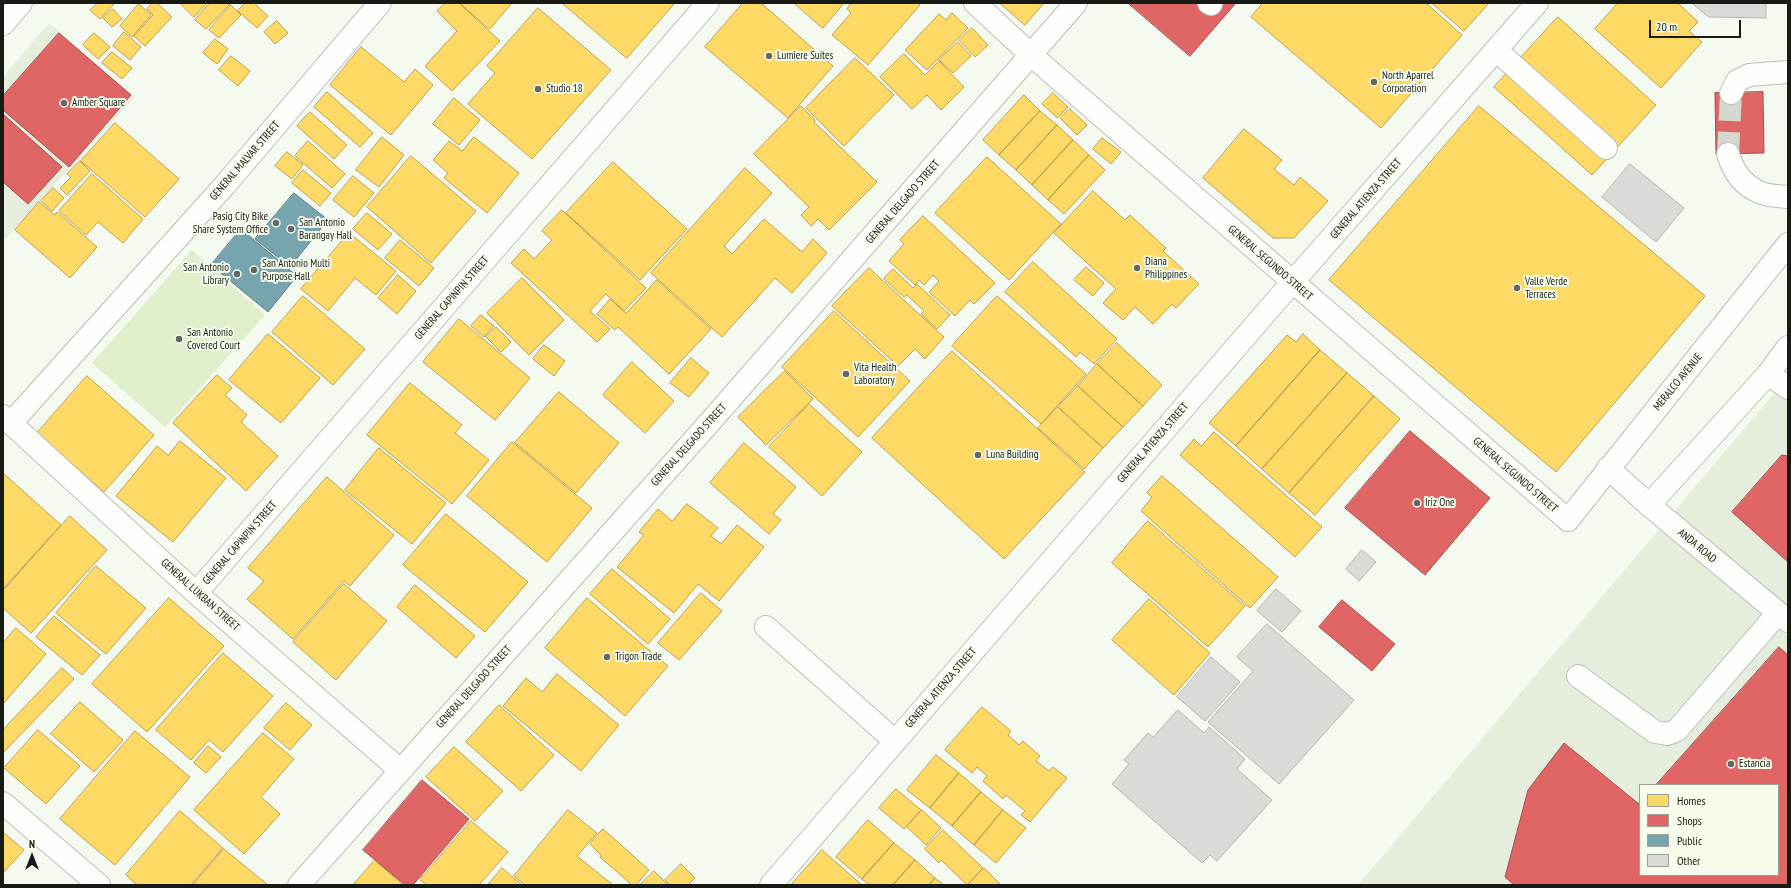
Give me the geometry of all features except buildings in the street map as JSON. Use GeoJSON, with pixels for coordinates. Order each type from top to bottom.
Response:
{"type":"FeatureCollection","features":[{"type":"Feature","properties":{"kind":"street"},"geometry":{"type":"LineString","coordinates":[[3,24],[21,3]]}},
{"type":"Feature","properties":{"kind":"street","name":"GENERAL MALVAR STREET"},"geometry":{"type":"LineString","coordinates":[[7,420],[225,185],[380,3]]}},
{"type":"Feature","properties":{"kind":"street","name":"GENERAL CAPINPIN STREET"},"geometry":{"type":"LineString","coordinates":[[196,593],[708,3]]}},
{"type":"Feature","properties":{"kind":"street","name":"GENERAL SEGUNDO STREET"},"geometry":{"type":"LineString","coordinates":[[975,3],[1031,55],[1568,520]]}},
{"type":"Feature","properties":{"kind":"street","name":"GENERAL DELGADO STREET"},"geometry":{"type":"LineString","coordinates":[[299,885],[712,420],[1076,3]]}},
{"type":"Feature","properties":{"kind":"street","name":"GENERAL ATIENZA STREET"},"geometry":{"type":"LineString","coordinates":[[771,885],[1537,3]]}},
{"type":"Feature","properties":{"kind":"street"},"geometry":{"type":"LineString","coordinates":[[1496,50],[1606,148]]}},
{"type":"Feature","properties":{"kind":"street"},"geometry":{"type":"LineString","coordinates":[[1731,93],[1737,81],[1749,74],[1788,72]]}},
{"type":"Feature","properties":{"kind":"street"},"geometry":{"type":"LineString","coordinates":[[1728,154],[1736,174],[1747,184],[1760,193],[1788,197]]}},
{"type":"Feature","properties":{"kind":"street","name":"MERALCO AVENUE"},"geometry":{"type":"LineString","coordinates":[[1568,520],[1788,244]]}},
{"type":"Feature","properties":{"kind":"street"},"geometry":{"type":"LineString","coordinates":[[1649,505],[1768,374],[1788,347]]}},
{"type":"Feature","properties":{"kind":"street"},"geometry":{"type":"LineString","coordinates":[[1768,374],[1788,388]]}},
{"type":"Feature","properties":{"kind":"street","name":"GENERAL LUKBAN STREET"},"geometry":{"type":"LineString","coordinates":[[7,420],[196,593],[400,770]]}},
{"type":"Feature","properties":{"kind":"street","name":"ANDA ROAD"},"geometry":{"type":"LineString","coordinates":[[1608,468],[1649,505],[1783,617]]}},
{"type":"Feature","properties":{"kind":"street"},"geometry":{"type":"LineString","coordinates":[[1578,676],[1655,732],[1667,734],[1677,730],[1783,617]]}},
{"type":"Feature","properties":{"kind":"street"},"geometry":{"type":"LineString","coordinates":[[766,627],[895,741]]}},
{"type":"Feature","properties":{"kind":"street"},"geometry":{"type":"LineString","coordinates":[[3,803],[99,885]]}},
{"type":"Feature","properties":{"kind":"shaded area","name":"Amber Square"},"geometry":{"type":"Polygon","coordinates":[[[49,23],[135,97],[3,241],[3,77],[49,23]]]}},
{"type":"Feature","properties":{"kind":"shaded area"},"geometry":{"type":"Polygon","coordinates":[[[1788,377],[1788,885],[1358,885],[1788,377]]]}},
{"type":"Feature","properties":{"kind":"green space","name":"San Antonio Covered Court"},"geometry":{"type":"Polygon","coordinates":[[[192,250],[265,315],[165,427],[92,363],[192,250]]]}},
{"type":"Feature","properties":{"kind":"tunnel"},"geometry":{"type":"LineString","coordinates":[[1728,154],[1731,93]]}},
{"type":"Feature","properties":{"kind":"place","name":"Lumiere Suites"},"geometry":{"type":"Point","coordinates":[769,56]}},
{"type":"Feature","properties":{"kind":"place","name":"North Aparrel Corporation"},"geometry":{"type":"Point","coordinates":[1374,82]}},
{"type":"Feature","properties":{"kind":"place","name":"Studio 18"},"geometry":{"type":"Point","coordinates":[538,89]}},
{"type":"Feature","properties":{"kind":"place","name":"Amber Square"},"geometry":{"type":"Point","coordinates":[64,103]}},
{"type":"Feature","properties":{"kind":"place","name":"Pasig City Bike Share System Office"},"geometry":{"type":"Point","coordinates":[276,223]}},
{"type":"Feature","properties":{"kind":"place","name":"San Antonio Barangay Hall"},"geometry":{"type":"Point","coordinates":[291,229]}},
{"type":"Feature","properties":{"kind":"place","name":"Diana Philippines"},"geometry":{"type":"Point","coordinates":[1137,268]}},
{"type":"Feature","properties":{"kind":"place","name":"San Antonio Multi Purpose Hall"},"geometry":{"type":"Point","coordinates":[254,270]}},
{"type":"Feature","properties":{"kind":"place","name":"San Antonio Library"},"geometry":{"type":"Point","coordinates":[237,274]}},
{"type":"Feature","properties":{"kind":"place","name":"Valle Verde Terraces"},"geometry":{"type":"Point","coordinates":[1517,288]}},
{"type":"Feature","properties":{"kind":"place","name":"San Antonio Covered Court"},"geometry":{"type":"Point","coordinates":[179,339]}},
{"type":"Feature","properties":{"kind":"place","name":"Vita Health Laboratory"},"geometry":{"type":"Point","coordinates":[846,374]}},
{"type":"Feature","properties":{"kind":"place","name":"Luna Building"},"geometry":{"type":"Point","coordinates":[978,455]}},
{"type":"Feature","properties":{"kind":"place","name":"Iriz One"},"geometry":{"type":"Point","coordinates":[1417,503]}},
{"type":"Feature","properties":{"kind":"place","name":"Trigon Trade"},"geometry":{"type":"Point","coordinates":[607,657]}},
{"type":"Feature","properties":{"kind":"place","name":"Estancia"},"geometry":{"type":"Point","coordinates":[1731,764]}}]}
